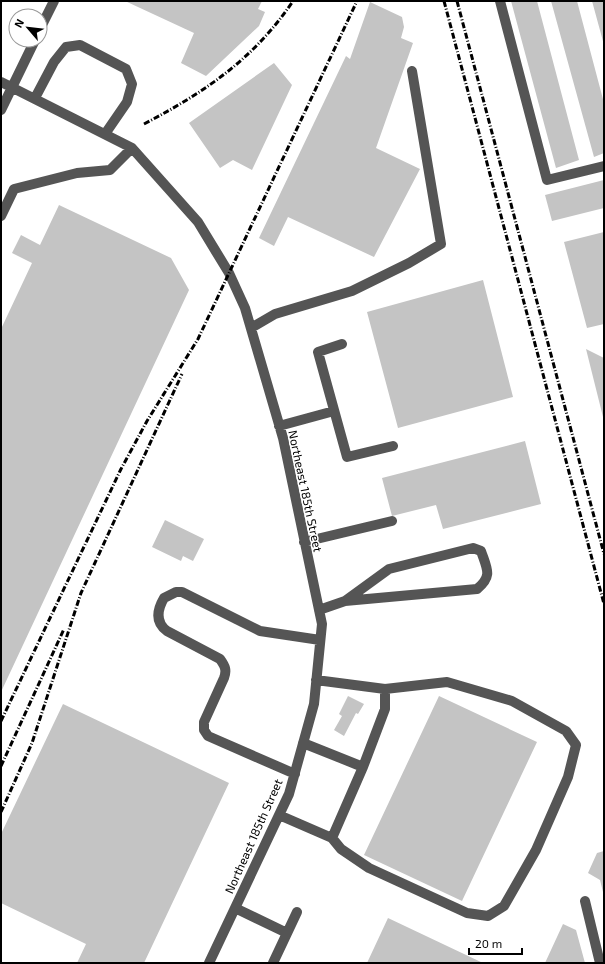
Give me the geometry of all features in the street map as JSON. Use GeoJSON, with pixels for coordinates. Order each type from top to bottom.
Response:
{"type":"FeatureCollection","features":[{"type":"Feature","properties":{"kind":"street"},"geometry":{"type":"LineString","coordinates":[[48,13],[54,1]]}},
{"type":"Feature","properties":{"kind":"street"},"geometry":{"type":"LineString","coordinates":[[500,1],[547,180],[604,166]]}},
{"type":"Feature","properties":{"kind":"street"},"geometry":{"type":"LineString","coordinates":[[37,99],[54,62],[66,47],[80,45],[126,69],[132,84],[127,102],[105,134]]}},
{"type":"Feature","properties":{"kind":"street"},"geometry":{"type":"LineString","coordinates":[[1,110],[31,48]]}},
{"type":"Feature","properties":{"kind":"street"},"geometry":{"type":"LineString","coordinates":[[251,328],[275,314],[352,291],[409,263],[441,244],[412,72]]}},
{"type":"Feature","properties":{"kind":"street","name":"Northeast 185th Street"},"geometry":{"type":"LineString","coordinates":[[1,82],[132,148],[198,222],[229,273],[245,308],[279,426],[322,624],[314,704],[289,794],[209,963]]}},
{"type":"Feature","properties":{"kind":"street"},"geometry":{"type":"LineString","coordinates":[[1,216],[14,189],[77,173],[110,170],[132,148]]}},
{"type":"Feature","properties":{"kind":"street"},"geometry":{"type":"LineString","coordinates":[[342,344],[318,352],[347,457],[393,446]]}},
{"type":"Feature","properties":{"kind":"street"},"geometry":{"type":"LineString","coordinates":[[279,426],[334,410]]}},
{"type":"Feature","properties":{"kind":"street"},"geometry":{"type":"LineString","coordinates":[[304,542],[392,521]]}},
{"type":"Feature","properties":{"kind":"street"},"geometry":{"type":"LineString","coordinates":[[319,610],[345,601],[477,590],[486,582],[488,570],[481,551],[473,548],[389,570],[345,601]]}},
{"type":"Feature","properties":{"kind":"street"},"geometry":{"type":"LineString","coordinates":[[295,774],[208,736],[204,730],[204,722],[224,678],[226,671],[224,665],[220,659],[167,631],[162,627],[158,614],[164,598],[176,592],[182,592],[260,631],[320,640]]}},
{"type":"Feature","properties":{"kind":"street"},"geometry":{"type":"LineString","coordinates":[[279,815],[332,838],[341,849],[369,868],[467,914],[488,916],[504,906],[536,850],[568,777],[576,745],[566,731],[512,701],[447,682],[385,689],[316,680]]}},
{"type":"Feature","properties":{"kind":"street"},"geometry":{"type":"LineString","coordinates":[[332,838],[363,767],[385,709],[385,689]]}},
{"type":"Feature","properties":{"kind":"street"},"geometry":{"type":"LineString","coordinates":[[303,743],[363,767]]}},
{"type":"Feature","properties":{"kind":"street"},"geometry":{"type":"LineString","coordinates":[[585,901],[600,963]]}},
{"type":"Feature","properties":{"kind":"street"},"geometry":{"type":"LineString","coordinates":[[235,908],[287,933]]}},
{"type":"Feature","properties":{"kind":"street"},"geometry":{"type":"LineString","coordinates":[[273,963],[297,912]]}},
{"type":"Feature","properties":{"kind":"building"},"geometry":{"type":"Polygon","coordinates":[[[125,1],[262,1],[258,9],[265,12],[259,26],[206,76],[181,63],[194,33],[125,1]]]}},
{"type":"Feature","properties":{"kind":"building"},"geometry":{"type":"Polygon","coordinates":[[[511,1],[537,1],[579,160],[556,168],[511,1]]]}},
{"type":"Feature","properties":{"kind":"building"},"geometry":{"type":"Polygon","coordinates":[[[551,1],[577,1],[604,103],[604,153],[594,157],[551,1]]]}},
{"type":"Feature","properties":{"kind":"building"},"geometry":{"type":"Polygon","coordinates":[[[592,1],[604,1],[604,45],[592,1]]]}},
{"type":"Feature","properties":{"kind":"building"},"geometry":{"type":"Polygon","coordinates":[[[370,2],[402,17],[404,27],[401,38],[413,43],[376,148],[420,169],[374,257],[288,217],[274,246],[259,238],[346,56],[350,59],[370,2]]]}},
{"type":"Feature","properties":{"kind":"building"},"geometry":{"type":"Polygon","coordinates":[[[274,63],[292,85],[252,170],[233,160],[220,168],[189,123],[274,63]]]}},
{"type":"Feature","properties":{"kind":"building"},"geometry":{"type":"Polygon","coordinates":[[[604,180],[604,208],[552,221],[545,195],[604,180]]]}},
{"type":"Feature","properties":{"kind":"building"},"geometry":{"type":"Polygon","coordinates":[[[59,205],[171,258],[189,290],[1,692],[1,329],[32,263],[12,253],[21,235],[40,245],[59,205]]]}},
{"type":"Feature","properties":{"kind":"building"},"geometry":{"type":"Polygon","coordinates":[[[604,232],[604,324],[587,328],[564,242],[604,232]]]}},
{"type":"Feature","properties":{"kind":"building"},"geometry":{"type":"Polygon","coordinates":[[[483,280],[513,397],[398,428],[367,312],[483,280]]]}},
{"type":"Feature","properties":{"kind":"building"},"geometry":{"type":"Polygon","coordinates":[[[586,349],[604,358],[604,417],[603,417],[586,349]]]}},
{"type":"Feature","properties":{"kind":"building"},"geometry":{"type":"Polygon","coordinates":[[[525,441],[541,504],[443,529],[436,505],[392,516],[382,478],[525,441]]]}},
{"type":"Feature","properties":{"kind":"building"},"geometry":{"type":"Polygon","coordinates":[[[165,520],[204,539],[193,561],[183,556],[181,561],[152,547],[165,520]]]}},
{"type":"Feature","properties":{"kind":"building"},"geometry":{"type":"Polygon","coordinates":[[[348,696],[364,704],[358,714],[356,713],[344,736],[334,730],[342,716],[339,714],[348,696]]]}},
{"type":"Feature","properties":{"kind":"building"},"geometry":{"type":"Polygon","coordinates":[[[439,696],[537,742],[462,901],[364,855],[439,696]]]}},
{"type":"Feature","properties":{"kind":"building"},"geometry":{"type":"Polygon","coordinates":[[[63,704],[229,783],[144,963],[77,963],[86,944],[1,903],[1,834],[63,704]]]}},
{"type":"Feature","properties":{"kind":"building"},"geometry":{"type":"Polygon","coordinates":[[[604,851],[603,892],[600,880],[588,873],[597,853],[604,851]]]}},
{"type":"Feature","properties":{"kind":"building"},"geometry":{"type":"Polygon","coordinates":[[[388,918],[483,963],[367,963],[388,918]]]}},
{"type":"Feature","properties":{"kind":"building"},"geometry":{"type":"Polygon","coordinates":[[[563,924],[576,930],[585,963],[545,963],[563,924]]]}},
{"type":"Feature","properties":{"kind":"railway"},"geometry":{"type":"LineString","coordinates":[[144,124],[188,99],[227,72],[262,40],[278,22],[293,1]]}},
{"type":"Feature","properties":{"kind":"railway"},"geometry":{"type":"LineString","coordinates":[[1,721],[121,469],[147,421],[198,339],[357,1]]}},
{"type":"Feature","properties":{"kind":"railway"},"geometry":{"type":"LineString","coordinates":[[444,1],[604,604]]}},
{"type":"Feature","properties":{"kind":"railway"},"geometry":{"type":"LineString","coordinates":[[457,1],[604,554]]}},
{"type":"Feature","properties":{"kind":"railway"},"geometry":{"type":"LineString","coordinates":[[1,812],[32,743],[81,593],[182,374]]}},
{"type":"Feature","properties":{"kind":"railway"},"geometry":{"type":"LineString","coordinates":[[1,766],[64,629]]}}]}
